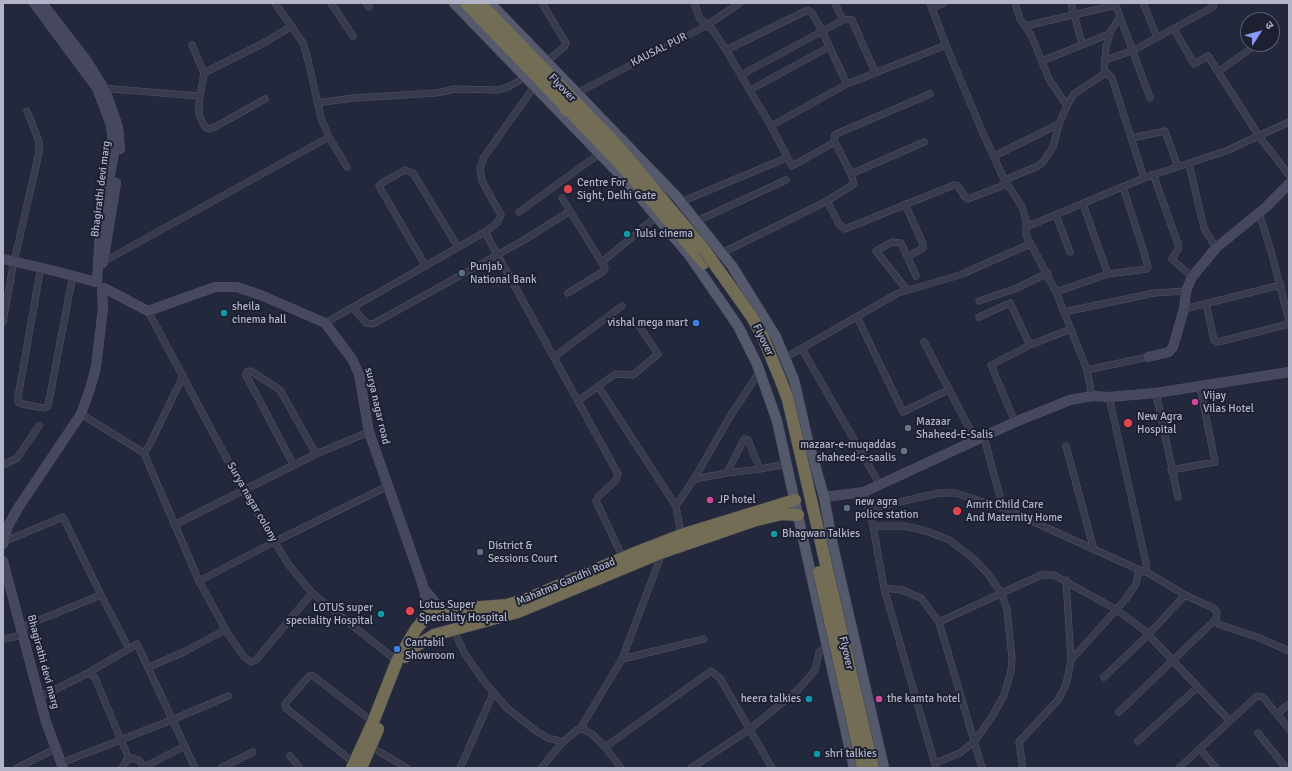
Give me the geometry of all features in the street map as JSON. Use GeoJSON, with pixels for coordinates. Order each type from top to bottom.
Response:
{"type":"FeatureCollection","features":[{"type":"Feature","properties":{"kind":"highway","name":"Flyover"},"geometry":{"type":"LineString","coordinates":[[466,3],[631,176],[704,263],[727,293],[750,329],[767,366],[781,403],[863,768]]}},
{"type":"Feature","properties":{"kind":"highway","name":"Flyover"},"geometry":{"type":"LineString","coordinates":[[480,3],[616,145],[704,248],[752,317],[762,335],[788,400],[872,768]]}},
{"type":"Feature","properties":{"kind":"highway"},"geometry":{"type":"LineString","coordinates":[[563,104],[577,130]]}},
{"type":"Feature","properties":{"kind":"highway","name":"Mahatma Gandhi Road"},"geometry":{"type":"LineString","coordinates":[[425,618],[442,611],[466,610],[507,605],[528,599],[681,535],[795,500]]}},
{"type":"Feature","properties":{"kind":"highway","name":"Mahatma Gandhi Road"},"geometry":{"type":"LineString","coordinates":[[356,766],[371,747],[404,660],[416,646],[434,635],[469,627],[518,612],[663,552],[753,522],[782,514],[798,516]]}},
{"type":"Feature","properties":{"kind":"highway"},"geometry":{"type":"LineString","coordinates":[[466,610],[469,627]]}},
{"type":"Feature","properties":{"kind":"highway"},"geometry":{"type":"LineString","coordinates":[[425,618],[426,629],[434,635]]}},
{"type":"Feature","properties":{"kind":"highway"},"geometry":{"type":"LineString","coordinates":[[356,766],[397,661],[425,618]]}},
{"type":"Feature","properties":{"kind":"main road"},"geometry":{"type":"LineString","coordinates":[[454,3],[628,183],[689,255],[738,326],[760,371],[777,421],[854,768]]}},
{"type":"Feature","properties":{"kind":"main road"},"geometry":{"type":"LineString","coordinates":[[490,3],[681,202],[732,266],[776,337],[794,380],[824,497],[884,768]]}},
{"type":"Feature","properties":{"kind":"main road"},"geometry":{"type":"LineString","coordinates":[[789,476],[817,471]]}},
{"type":"Feature","properties":{"kind":"main road"},"geometry":{"type":"LineString","coordinates":[[803,535],[830,529]]}},
{"type":"Feature","properties":{"kind":"street"},"geometry":{"type":"LineString","coordinates":[[3,543],[18,508],[81,414],[95,372],[102,312],[104,308],[99,285],[100,231],[112,166],[114,146],[110,119],[100,88],[34,3]]}},
{"type":"Feature","properties":{"kind":"street","name":"Bhagirathi devi marg"},"geometry":{"type":"LineString","coordinates":[[42,3],[111,102],[120,136],[117,174],[99,285]]}},
{"type":"Feature","properties":{"kind":"street"},"geometry":{"type":"LineString","coordinates":[[340,3],[333,5],[353,36]]}},
{"type":"Feature","properties":{"kind":"street"},"geometry":{"type":"LineString","coordinates":[[542,3],[566,43],[564,47],[546,62]]}},
{"type":"Feature","properties":{"kind":"street"},"geometry":{"type":"LineString","coordinates":[[694,3],[698,16],[707,25],[726,50],[771,126],[786,158],[792,166],[835,142]]}},
{"type":"Feature","properties":{"kind":"street","name":"KAUSAL PUR"},"geometry":{"type":"LineString","coordinates":[[577,93],[707,25],[740,3]]}},
{"type":"Feature","properties":{"kind":"street"},"geometry":{"type":"LineString","coordinates":[[835,3],[843,20]]}},
{"type":"Feature","properties":{"kind":"street"},"geometry":{"type":"LineString","coordinates":[[944,3],[931,5],[946,45],[994,156],[1006,182],[1022,207],[1026,218],[1026,235],[1048,274],[1056,292],[1087,370],[1092,396]]}},
{"type":"Feature","properties":{"kind":"street"},"geometry":{"type":"LineString","coordinates":[[1015,3],[1020,19],[1042,60],[1052,84],[1067,105]]}},
{"type":"Feature","properties":{"kind":"street"},"geometry":{"type":"LineString","coordinates":[[1071,3],[1082,44]]}},
{"type":"Feature","properties":{"kind":"street"},"geometry":{"type":"LineString","coordinates":[[1143,3],[1157,37]]}},
{"type":"Feature","properties":{"kind":"street"},"geometry":{"type":"LineString","coordinates":[[1106,60],[1134,50],[1213,8],[1214,3]]}},
{"type":"Feature","properties":{"kind":"street"},"geometry":{"type":"LineString","coordinates":[[276,4],[303,44],[308,57],[321,118],[329,137],[347,167]]}},
{"type":"Feature","properties":{"kind":"street"},"geometry":{"type":"LineString","coordinates":[[1025,26],[1075,16],[1115,4],[1119,18],[1134,50],[1150,98]]}},
{"type":"Feature","properties":{"kind":"street"},"geometry":{"type":"LineString","coordinates":[[726,50],[806,10],[812,13],[822,31],[847,84]]}},
{"type":"Feature","properties":{"kind":"street"},"geometry":{"type":"LineString","coordinates":[[741,75],[849,18],[852,20],[875,72]]}},
{"type":"Feature","properties":{"kind":"street"},"geometry":{"type":"LineString","coordinates":[[827,201],[839,224],[845,229],[954,185],[958,186],[968,199],[1041,164],[1053,147],[1059,124],[1067,105],[1074,94],[1103,75],[1105,71],[1106,48],[1110,33],[1119,18]]}},
{"type":"Feature","properties":{"kind":"street"},"geometry":{"type":"LineString","coordinates":[[204,73],[262,44],[292,26]]}},
{"type":"Feature","properties":{"kind":"street"},"geometry":{"type":"LineString","coordinates":[[1174,28],[1194,64],[1208,56],[1260,136],[1289,175]]}},
{"type":"Feature","properties":{"kind":"street"},"geometry":{"type":"LineString","coordinates":[[1042,60],[1110,33]]}},
{"type":"Feature","properties":{"kind":"street"},"geometry":{"type":"LineString","coordinates":[[192,45],[204,73],[200,96],[199,115],[203,125],[209,128],[265,99]]}},
{"type":"Feature","properties":{"kind":"street"},"geometry":{"type":"LineString","coordinates":[[771,126],[847,84],[946,45]]}},
{"type":"Feature","properties":{"kind":"street"},"geometry":{"type":"LineString","coordinates":[[750,90],[829,47]]}},
{"type":"Feature","properties":{"kind":"street"},"geometry":{"type":"LineString","coordinates":[[1218,72],[1246,52]]}},
{"type":"Feature","properties":{"kind":"street"},"geometry":{"type":"LineString","coordinates":[[1105,71],[1112,78],[1144,178]]}},
{"type":"Feature","properties":{"kind":"street"},"geometry":{"type":"LineString","coordinates":[[317,103],[353,98],[436,93],[455,89],[498,90],[526,78]]}},
{"type":"Feature","properties":{"kind":"street"},"geometry":{"type":"LineString","coordinates":[[325,323],[485,232],[496,223],[500,215],[482,181],[480,172],[482,162],[484,157],[534,87]]}},
{"type":"Feature","properties":{"kind":"street"},"geometry":{"type":"LineString","coordinates":[[100,88],[200,96]]}},
{"type":"Feature","properties":{"kind":"street"},"geometry":{"type":"LineString","coordinates":[[722,253],[827,201],[854,184],[851,174],[835,142],[834,136],[930,94]]}},
{"type":"Feature","properties":{"kind":"street"},"geometry":{"type":"LineString","coordinates":[[3,322],[14,264],[39,153],[38,137],[27,111]]}},
{"type":"Feature","properties":{"kind":"street"},"geometry":{"type":"LineString","coordinates":[[1026,227],[1153,174],[1189,164],[1226,151],[1289,122]]}},
{"type":"Feature","properties":{"kind":"street"},"geometry":{"type":"LineString","coordinates":[[994,156],[1059,124]]}},
{"type":"Feature","properties":{"kind":"street"},"geometry":{"type":"LineString","coordinates":[[1132,138],[1165,131],[1178,167]]}},
{"type":"Feature","properties":{"kind":"street"},"geometry":{"type":"LineString","coordinates":[[103,262],[329,137]]}},
{"type":"Feature","properties":{"kind":"street"},"geometry":{"type":"LineString","coordinates":[[851,174],[924,142]]}},
{"type":"Feature","properties":{"kind":"street"},"geometry":{"type":"LineString","coordinates":[[519,212],[599,154]]}},
{"type":"Feature","properties":{"kind":"street"},"geometry":{"type":"LineString","coordinates":[[681,202],[786,158]]}},
{"type":"Feature","properties":{"kind":"street"},"geometry":{"type":"LineString","coordinates":[[1189,164],[1204,228],[1216,248]]}},
{"type":"Feature","properties":{"kind":"street"},"geometry":{"type":"LineString","coordinates":[[425,265],[379,186],[382,182],[405,170],[413,174],[458,247]]}},
{"type":"Feature","properties":{"kind":"street"},"geometry":{"type":"LineString","coordinates":[[1153,174],[1178,244],[1178,249],[1172,259],[1192,277]]}},
{"type":"Feature","properties":{"kind":"street"},"geometry":{"type":"LineString","coordinates":[[697,221],[786,180]]}},
{"type":"Feature","properties":{"kind":"street"},"geometry":{"type":"LineString","coordinates":[[1087,370],[1148,357],[1172,349],[1184,309],[1186,291],[1192,277],[1216,248],[1259,213],[1289,184]]}},
{"type":"Feature","properties":{"kind":"street"},"geometry":{"type":"LineString","coordinates":[[1056,292],[1108,274],[1145,271],[1148,267],[1123,187]]}},
{"type":"Feature","properties":{"kind":"street"},"geometry":{"type":"LineString","coordinates":[[562,198],[605,267],[604,271],[568,293]]}},
{"type":"Feature","properties":{"kind":"street"},"geometry":{"type":"LineString","coordinates":[[905,204],[923,244],[923,248],[908,257]]}},
{"type":"Feature","properties":{"kind":"street"},"geometry":{"type":"LineString","coordinates":[[1083,204],[1108,274]]}},
{"type":"Feature","properties":{"kind":"street"},"geometry":{"type":"LineString","coordinates":[[353,308],[366,324],[371,325],[570,211]]}},
{"type":"Feature","properties":{"kind":"street"},"geometry":{"type":"LineString","coordinates":[[1259,213],[1281,285],[1289,321]]}},
{"type":"Feature","properties":{"kind":"street"},"geometry":{"type":"LineString","coordinates":[[1056,215],[1070,252]]}},
{"type":"Feature","properties":{"kind":"street"},"geometry":{"type":"LineString","coordinates":[[602,262],[656,217]]}},
{"type":"Feature","properties":{"kind":"street"},"geometry":{"type":"LineString","coordinates":[[485,232],[618,474],[616,480],[598,497],[596,501],[623,558]]}},
{"type":"Feature","properties":{"kind":"street"},"geometry":{"type":"LineString","coordinates":[[907,290],[876,251],[892,242],[901,243],[916,276]]}},
{"type":"Feature","properties":{"kind":"street"},"geometry":{"type":"LineString","coordinates":[[785,358],[802,350],[898,293],[960,275],[1030,244]]}},
{"type":"Feature","properties":{"kind":"street"},"geometry":{"type":"LineString","coordinates":[[3,259],[40,272],[99,285]]}},
{"type":"Feature","properties":{"kind":"street"},"geometry":{"type":"LineString","coordinates":[[3,264],[14,264],[99,285],[148,311]]}},
{"type":"Feature","properties":{"kind":"street"},"geometry":{"type":"LineString","coordinates":[[40,272],[18,397],[18,402],[22,404],[44,408],[48,406],[72,280]]}},
{"type":"Feature","properties":{"kind":"street"},"geometry":{"type":"LineString","coordinates":[[979,301],[1017,288],[1048,274]]}},
{"type":"Feature","properties":{"kind":"street"},"geometry":{"type":"LineString","coordinates":[[1184,309],[1281,285]]}},
{"type":"Feature","properties":{"kind":"street","name":"surya nagar road"},"geometry":{"type":"LineString","coordinates":[[148,311],[216,287],[232,286],[263,296],[325,323],[352,359],[359,374],[369,432],[424,589],[425,618]]}},
{"type":"Feature","properties":{"kind":"street"},"geometry":{"type":"LineString","coordinates":[[1064,312],[1154,293],[1186,291]]}},
{"type":"Feature","properties":{"kind":"street"},"geometry":{"type":"LineString","coordinates":[[979,317],[1010,303],[1030,345]]}},
{"type":"Feature","properties":{"kind":"street"},"geometry":{"type":"LineString","coordinates":[[1206,303],[1214,338],[1217,342],[1289,324]]}},
{"type":"Feature","properties":{"kind":"street"},"geometry":{"type":"LineString","coordinates":[[554,357],[622,306]]}},
{"type":"Feature","properties":{"kind":"street","name":"Surya nagar colony"},"geometry":{"type":"LineString","coordinates":[[148,311],[244,491],[288,564],[312,592],[397,661]]}},
{"type":"Feature","properties":{"kind":"street"},"geometry":{"type":"LineString","coordinates":[[857,317],[903,412],[948,390]]}},
{"type":"Feature","properties":{"kind":"street"},"geometry":{"type":"LineString","coordinates":[[578,400],[615,374],[633,375],[658,354],[639,326]]}},
{"type":"Feature","properties":{"kind":"street"},"geometry":{"type":"LineString","coordinates":[[1015,422],[990,366],[1030,345],[1071,329]]}},
{"type":"Feature","properties":{"kind":"street"},"geometry":{"type":"LineString","coordinates":[[924,342],[948,390],[980,439],[1003,508]]}},
{"type":"Feature","properties":{"kind":"street"},"geometry":{"type":"LineString","coordinates":[[802,350],[880,485]]}},
{"type":"Feature","properties":{"kind":"street"},"geometry":{"type":"LineString","coordinates":[[294,466],[246,375],[247,372],[251,371],[280,390],[316,454]]}},
{"type":"Feature","properties":{"kind":"street"},"geometry":{"type":"LineString","coordinates":[[676,506],[694,479],[731,415],[760,371]]}},
{"type":"Feature","properties":{"kind":"street"},"geometry":{"type":"LineString","coordinates":[[824,497],[864,492],[1015,422],[1070,400],[1092,396],[1109,397],[1156,394],[1289,372]]}},
{"type":"Feature","properties":{"kind":"street"},"geometry":{"type":"LineString","coordinates":[[144,453],[149,446],[183,376]]}},
{"type":"Feature","properties":{"kind":"street"},"geometry":{"type":"LineString","coordinates":[[598,386],[676,506],[681,535]]}},
{"type":"Feature","properties":{"kind":"street"},"geometry":{"type":"LineString","coordinates":[[1171,470],[1215,462],[1200,387]]}},
{"type":"Feature","properties":{"kind":"street"},"geometry":{"type":"LineString","coordinates":[[1156,394],[1171,470],[1178,497]]}},
{"type":"Feature","properties":{"kind":"street"},"geometry":{"type":"LineString","coordinates":[[1070,660],[1132,592],[1146,563],[1109,397]]}},
{"type":"Feature","properties":{"kind":"street"},"geometry":{"type":"LineString","coordinates":[[81,414],[144,453],[199,581],[225,630],[244,658],[249,662],[254,662],[312,592]]}},
{"type":"Feature","properties":{"kind":"street"},"geometry":{"type":"LineString","coordinates":[[3,465],[17,458],[39,426]]}},
{"type":"Feature","properties":{"kind":"street"},"geometry":{"type":"LineString","coordinates":[[174,524],[244,491],[316,454],[369,432]]}},
{"type":"Feature","properties":{"kind":"street"},"geometry":{"type":"LineString","coordinates":[[726,472],[741,442],[745,438],[751,446],[760,469]]}},
{"type":"Feature","properties":{"kind":"street"},"geometry":{"type":"LineString","coordinates":[[1066,446],[1094,550]]}},
{"type":"Feature","properties":{"kind":"street"},"geometry":{"type":"LineString","coordinates":[[694,479],[726,472],[760,469],[787,464]]}},
{"type":"Feature","properties":{"kind":"street"},"geometry":{"type":"LineString","coordinates":[[199,581],[388,486]]}},
{"type":"Feature","properties":{"kind":"street"},"geometry":{"type":"LineString","coordinates":[[864,492],[873,526],[884,588],[935,766],[975,742],[993,715],[1006,689],[1011,671],[1010,632],[1007,610],[1002,594],[982,568],[961,548],[949,540],[929,532],[903,526],[873,526]]}},
{"type":"Feature","properties":{"kind":"street"},"geometry":{"type":"LineString","coordinates":[[869,509],[948,492],[1003,508],[1142,571],[1185,595],[1213,608],[1217,612],[1216,619],[1119,712]]}},
{"type":"Feature","properties":{"kind":"street"},"geometry":{"type":"LineString","coordinates":[[3,543],[63,517],[126,643]]}},
{"type":"Feature","properties":{"kind":"street"},"geometry":{"type":"LineString","coordinates":[[541,768],[563,742],[580,729],[622,659],[663,552]]}},
{"type":"Feature","properties":{"kind":"street","name":"Bhagirathi devi marg"},"geometry":{"type":"LineString","coordinates":[[3,561],[40,697],[62,766]]}},
{"type":"Feature","properties":{"kind":"street"},"geometry":{"type":"LineString","coordinates":[[939,622],[1041,575],[1054,574],[1117,610],[1149,634],[1230,721]]}},
{"type":"Feature","properties":{"kind":"street"},"geometry":{"type":"LineString","coordinates":[[1023,768],[1019,742],[1062,693],[1070,660],[1066,580]]}},
{"type":"Feature","properties":{"kind":"street"},"geometry":{"type":"LineString","coordinates":[[884,588],[902,590],[921,598],[939,622],[982,768]]}},
{"type":"Feature","properties":{"kind":"street"},"geometry":{"type":"LineString","coordinates":[[424,589],[442,611]]}},
{"type":"Feature","properties":{"kind":"street"},"geometry":{"type":"LineString","coordinates":[[3,639],[101,595]]}},
{"type":"Feature","properties":{"kind":"street"},"geometry":{"type":"LineString","coordinates":[[1104,677],[1149,634],[1185,595]]}},
{"type":"Feature","properties":{"kind":"street"},"geometry":{"type":"LineString","coordinates":[[1216,619],[1221,625],[1257,637],[1289,651]]}},
{"type":"Feature","properties":{"kind":"street"},"geometry":{"type":"LineString","coordinates":[[149,667],[184,652],[225,630]]}},
{"type":"Feature","properties":{"kind":"street"},"geometry":{"type":"LineString","coordinates":[[454,631],[466,654],[493,694],[519,719],[536,731],[548,738],[563,742]]}},
{"type":"Feature","properties":{"kind":"street"},"geometry":{"type":"LineString","coordinates":[[622,659],[704,639]]}},
{"type":"Feature","properties":{"kind":"street"},"geometry":{"type":"LineString","coordinates":[[40,697],[88,673],[137,644],[195,768]]}},
{"type":"Feature","properties":{"kind":"street"},"geometry":{"type":"LineString","coordinates":[[691,768],[750,729],[799,689],[816,666],[819,652],[827,647]]}},
{"type":"Feature","properties":{"kind":"street"},"geometry":{"type":"LineString","coordinates":[[816,666],[830,660]]}},
{"type":"Feature","properties":{"kind":"street"},"geometry":{"type":"LineString","coordinates":[[605,747],[711,671],[720,678],[771,768]]}},
{"type":"Feature","properties":{"kind":"street"},"geometry":{"type":"LineString","coordinates":[[88,673],[95,678],[130,759]]}},
{"type":"Feature","properties":{"kind":"street"},"geometry":{"type":"LineString","coordinates":[[356,766],[286,708],[285,704],[312,674],[373,722]]}},
{"type":"Feature","properties":{"kind":"street"},"geometry":{"type":"LineString","coordinates":[[1138,742],[1198,687]]}},
{"type":"Feature","properties":{"kind":"street"},"geometry":{"type":"LineString","coordinates":[[460,768],[493,694]]}},
{"type":"Feature","properties":{"kind":"street"},"geometry":{"type":"LineString","coordinates":[[62,766],[228,696]]}},
{"type":"Feature","properties":{"kind":"street"},"geometry":{"type":"LineString","coordinates":[[1179,768],[1259,696],[1263,697],[1289,729]]}},
{"type":"Feature","properties":{"kind":"street"},"geometry":{"type":"LineString","coordinates":[[1277,714],[1289,704]]}},
{"type":"Feature","properties":{"kind":"street"},"geometry":{"type":"LineString","coordinates":[[580,729],[592,734],[605,747],[621,768]]}},
{"type":"Feature","properties":{"kind":"street"},"geometry":{"type":"LineString","coordinates":[[1258,733],[1286,768]]}},
{"type":"Feature","properties":{"kind":"street"},"geometry":{"type":"LineString","coordinates":[[122,768],[124,763],[130,759],[140,761],[144,768],[184,746]]}},
{"type":"Feature","properties":{"kind":"street"},"geometry":{"type":"LineString","coordinates":[[371,747],[407,768]]}},
{"type":"Feature","properties":{"kind":"street"},"geometry":{"type":"LineString","coordinates":[[17,768],[56,749]]}},
{"type":"Feature","properties":{"kind":"street"},"geometry":{"type":"LineString","coordinates":[[1200,749],[1216,768]]}},
{"type":"Feature","properties":{"kind":"street"},"geometry":{"type":"LineString","coordinates":[[221,768],[253,752]]}},
{"type":"Feature","properties":{"kind":"street"},"geometry":{"type":"LineString","coordinates":[[290,756],[300,768]]}},
{"type":"Feature","properties":{"kind":"place","name":"Centre For Sight, Delhi Gate"},"geometry":{"type":"Point","coordinates":[568,189]}},
{"type":"Feature","properties":{"kind":"place","name":"Tulsi cinema"},"geometry":{"type":"Point","coordinates":[627,234]}},
{"type":"Feature","properties":{"kind":"place","name":"Punjab National Bank"},"geometry":{"type":"Point","coordinates":[462,273]}},
{"type":"Feature","properties":{"kind":"place","name":"sheila cinema hall"},"geometry":{"type":"Point","coordinates":[224,313]}},
{"type":"Feature","properties":{"kind":"place","name":"vishal mega mart"},"geometry":{"type":"Point","coordinates":[696,323]}},
{"type":"Feature","properties":{"kind":"place","name":"Vijay Vilas Hotel"},"geometry":{"type":"Point","coordinates":[1195,402]}},
{"type":"Feature","properties":{"kind":"place","name":"New Agra Hospital"},"geometry":{"type":"Point","coordinates":[1128,423]}},
{"type":"Feature","properties":{"kind":"place","name":"Mazaar Shaheed-E-Salis"},"geometry":{"type":"Point","coordinates":[908,428]}},
{"type":"Feature","properties":{"kind":"place","name":"mazaar-e-muqaddas shaheed-e-saalis"},"geometry":{"type":"Point","coordinates":[904,451]}},
{"type":"Feature","properties":{"kind":"place","name":"JP hotel"},"geometry":{"type":"Point","coordinates":[710,500]}},
{"type":"Feature","properties":{"kind":"place","name":"new agra police station"},"geometry":{"type":"Point","coordinates":[847,508]}},
{"type":"Feature","properties":{"kind":"place","name":"Amrit Child Care And Maternity Home"},"geometry":{"type":"Point","coordinates":[957,511]}},
{"type":"Feature","properties":{"kind":"place","name":"Bhagwan Talkies"},"geometry":{"type":"Point","coordinates":[774,534]}},
{"type":"Feature","properties":{"kind":"place","name":"District & Sessions Court"},"geometry":{"type":"Point","coordinates":[480,552]}},
{"type":"Feature","properties":{"kind":"place","name":"Lotus Super Speciality Hospital"},"geometry":{"type":"Point","coordinates":[410,611]}},
{"type":"Feature","properties":{"kind":"place","name":"LOTUS super speciality Hospital"},"geometry":{"type":"Point","coordinates":[381,614]}},
{"type":"Feature","properties":{"kind":"place","name":"Cantabil Showroom"},"geometry":{"type":"Point","coordinates":[397,649]}},
{"type":"Feature","properties":{"kind":"place","name":"heera talkies"},"geometry":{"type":"Point","coordinates":[809,699]}},
{"type":"Feature","properties":{"kind":"place","name":"the kamta hotel"},"geometry":{"type":"Point","coordinates":[879,699]}},
{"type":"Feature","properties":{"kind":"place","name":"shri talkies"},"geometry":{"type":"Point","coordinates":[817,754]}}]}
